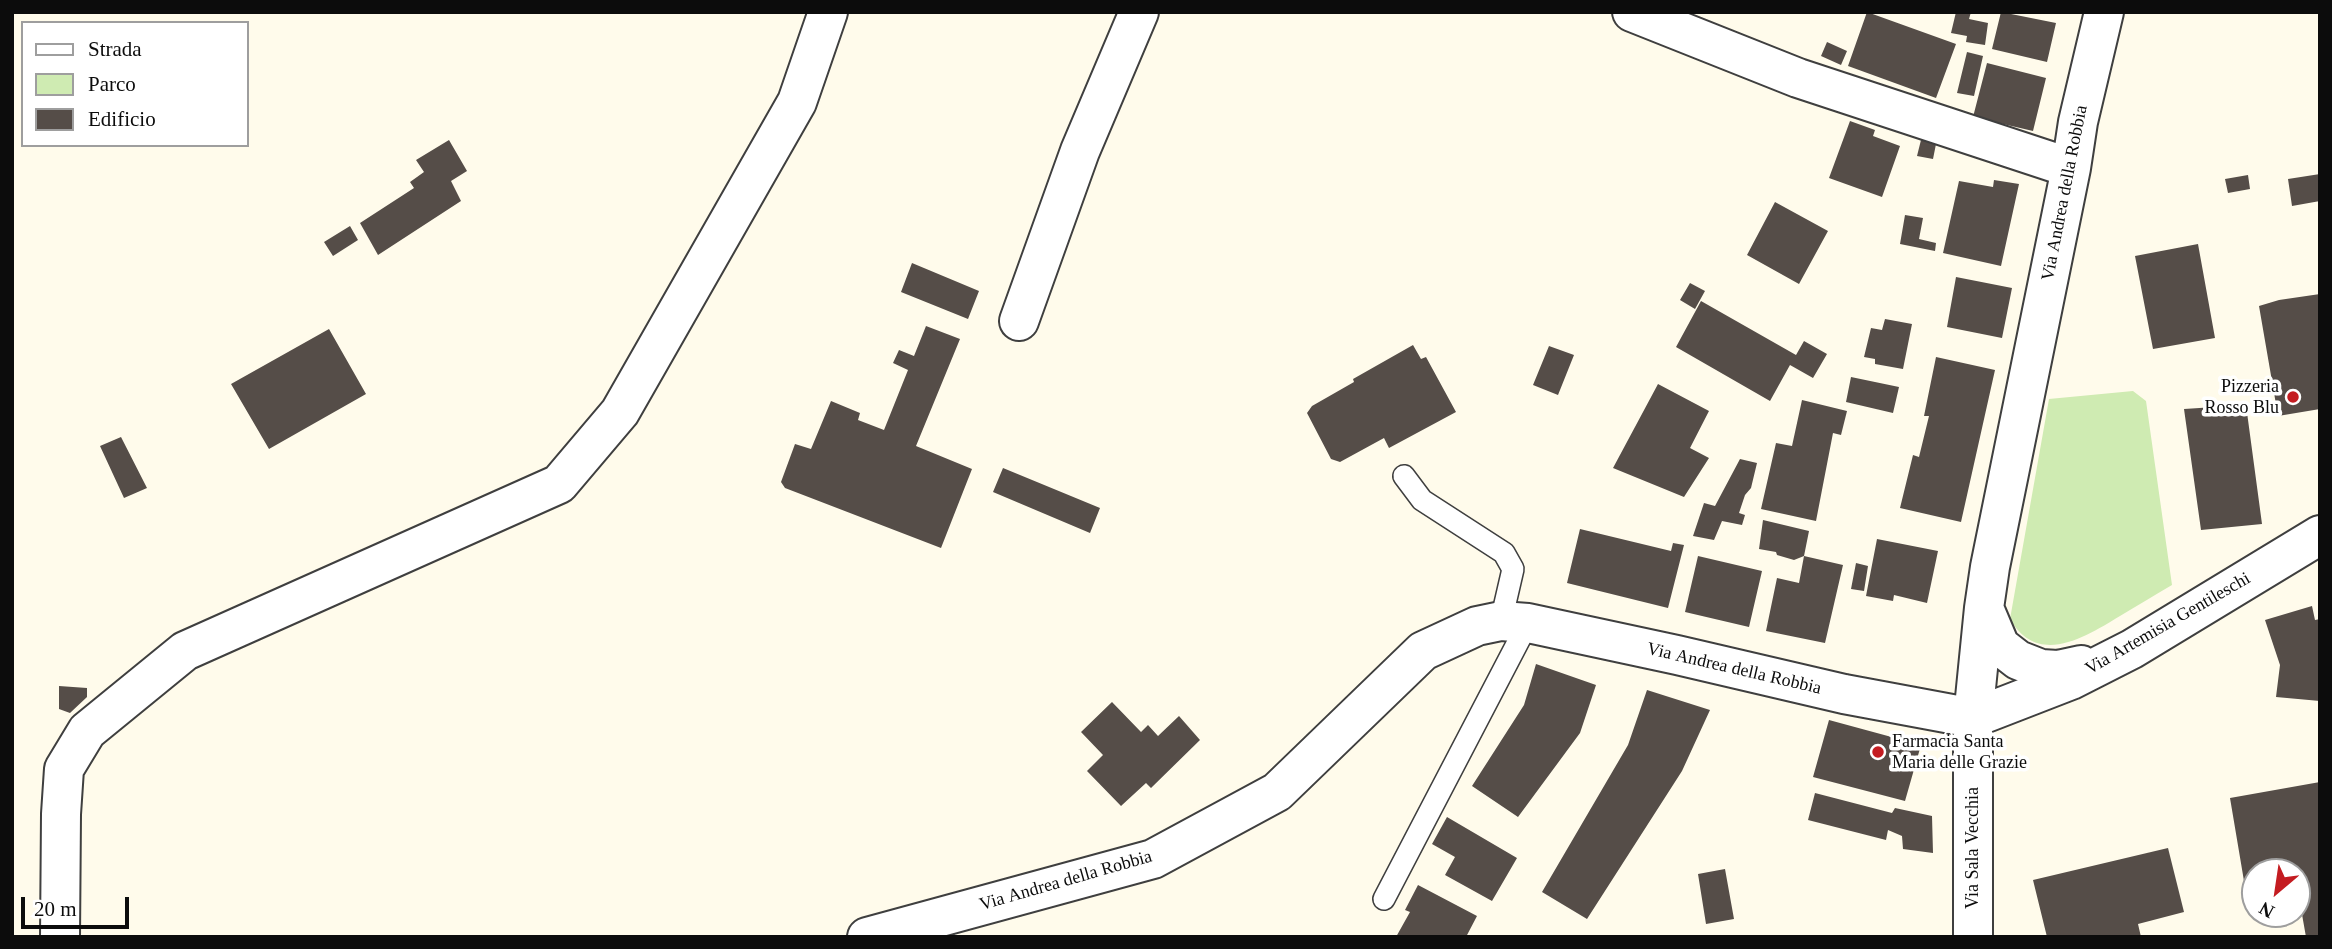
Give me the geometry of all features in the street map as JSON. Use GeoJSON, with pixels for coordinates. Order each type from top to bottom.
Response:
{"type":"FeatureCollection","features":[{"type":"Feature","properties":{"kind":"street"},"geometry":{"type":"LineString","coordinates":[[61,937],[61,814],[64,769],[88,731],[185,651],[559,484],[620,412],[797,102],[828,12]]}},
{"type":"Feature","properties":{"kind":"street"},"geometry":{"type":"LineString","coordinates":[[1019,321],[1080,151],[1139,12]]}},
{"type":"Feature","properties":{"kind":"street"},"geometry":{"type":"LineString","coordinates":[[1632,12],[1797,78],[2071,168]]}},
{"type":"Feature","properties":{"kind":"street","name":"Via Andrea della Robbia"},"geometry":{"type":"LineString","coordinates":[[867,937],[1153,859],[1277,792],[1423,650],[1477,626],[1515,622],[1677,655],[1844,694],[1973,718],[1990,567],[2078,122],[2104,12]]}},
{"type":"Feature","properties":{"kind":"street","name":"Via Artemisia Gentileschi"},"geometry":{"type":"LineString","coordinates":[[1973,718],[2071,680],[2132,649],[2320,535]]}},
{"type":"Feature","properties":{"kind":"street"},"geometry":{"type":"LineString","coordinates":[[1984,608],[2000,646],[2018,660],[2049,670],[2104,663]]}},
{"type":"Feature","properties":{"kind":"street","name":"Via Sala Vecchia"},"geometry":{"type":"LineString","coordinates":[[1973,718],[1973,937]]}},
{"type":"Feature","properties":{"kind":"lane"},"geometry":{"type":"LineString","coordinates":[[1384,899],[1515,622],[1513,569],[1504,553],[1422,500],[1404,476]]}},
{"type":"Feature","properties":{"kind":"green space"},"geometry":{"type":"Polygon","coordinates":[[[2133,391],[2146,401],[2172,585],[2078,639],[2048,645],[2034,642],[2021,634],[2010,619],[2049,399],[2133,391]]]}},
{"type":"Feature","properties":{"kind":"building"},"geometry":{"type":"Polygon","coordinates":[[[1867,12],[1956,44],[1936,98],[1848,66],[1867,12]]]}},
{"type":"Feature","properties":{"kind":"building"},"geometry":{"type":"Polygon","coordinates":[[[1956,12],[1971,12],[1969,19],[1988,23],[1985,45],[1966,42],[1967,36],[1951,33],[1956,12]]]}},
{"type":"Feature","properties":{"kind":"building"},"geometry":{"type":"Polygon","coordinates":[[[2001,12],[2056,23],[2047,62],[1992,49],[2001,12]]]}},
{"type":"Feature","properties":{"kind":"building"},"geometry":{"type":"Polygon","coordinates":[[[1827,42],[1847,51],[1841,65],[1821,56],[1827,42]]]}},
{"type":"Feature","properties":{"kind":"building"},"geometry":{"type":"Polygon","coordinates":[[[1967,52],[1983,56],[1974,96],[1957,93],[1967,52]]]}},
{"type":"Feature","properties":{"kind":"building"},"geometry":{"type":"Polygon","coordinates":[[[1987,63],[2046,78],[2033,131],[1973,117],[1987,63]]]}},
{"type":"Feature","properties":{"kind":"building"},"geometry":{"type":"Polygon","coordinates":[[[1850,121],[1875,130],[1873,136],[1900,146],[1882,197],[1829,178],[1850,121]]]}},
{"type":"Feature","properties":{"kind":"building"},"geometry":{"type":"Polygon","coordinates":[[[449,140],[467,171],[451,181],[461,201],[378,255],[360,223],[414,188],[410,182],[424,172],[416,160],[449,140]]]}},
{"type":"Feature","properties":{"kind":"building"},"geometry":{"type":"Polygon","coordinates":[[[1921,140],[1936,144],[1933,159],[1917,156],[1921,140]]]}},
{"type":"Feature","properties":{"kind":"building"},"geometry":{"type":"Polygon","coordinates":[[[2320,174],[2320,201],[2292,206],[2288,179],[2320,174]]]}},
{"type":"Feature","properties":{"kind":"building"},"geometry":{"type":"Polygon","coordinates":[[[2248,175],[2250,189],[2228,193],[2225,179],[2248,175]]]}},
{"type":"Feature","properties":{"kind":"building"},"geometry":{"type":"Polygon","coordinates":[[[1994,180],[2019,184],[2001,266],[1943,253],[1959,181],[1993,187],[1994,180]]]}},
{"type":"Feature","properties":{"kind":"building"},"geometry":{"type":"Polygon","coordinates":[[[1775,202],[1828,231],[1799,284],[1747,255],[1775,202]]]}},
{"type":"Feature","properties":{"kind":"building"},"geometry":{"type":"Polygon","coordinates":[[[1905,215],[1923,218],[1919,239],[1936,243],[1935,251],[1900,244],[1905,215]]]}},
{"type":"Feature","properties":{"kind":"building"},"geometry":{"type":"Polygon","coordinates":[[[350,226],[358,240],[333,256],[324,242],[350,226]]]}},
{"type":"Feature","properties":{"kind":"building"},"geometry":{"type":"Polygon","coordinates":[[[2198,244],[2215,338],[2153,349],[2135,256],[2198,244]]]}},
{"type":"Feature","properties":{"kind":"building"},"geometry":{"type":"Polygon","coordinates":[[[912,263],[979,291],[968,319],[901,292],[912,263]]]}},
{"type":"Feature","properties":{"kind":"building"},"geometry":{"type":"Polygon","coordinates":[[[1956,277],[2012,288],[2002,338],[1947,327],[1956,277]]]}},
{"type":"Feature","properties":{"kind":"building"},"geometry":{"type":"Polygon","coordinates":[[[1690,283],[1705,291],[1695,309],[1680,300],[1690,283]]]}},
{"type":"Feature","properties":{"kind":"building"},"geometry":{"type":"Polygon","coordinates":[[[2320,294],[2320,409],[2278,416],[2259,306],[2320,294]]]}},
{"type":"Feature","properties":{"kind":"building"},"geometry":{"type":"Polygon","coordinates":[[[1701,301],[1796,355],[1804,341],[1827,354],[1813,378],[1790,365],[1770,401],[1676,347],[1701,301]]]}},
{"type":"Feature","properties":{"kind":"building"},"geometry":{"type":"Polygon","coordinates":[[[1885,319],[1912,324],[1903,369],[1875,364],[1875,359],[1864,357],[1871,328],[1882,330],[1885,319]]]}},
{"type":"Feature","properties":{"kind":"building"},"geometry":{"type":"Polygon","coordinates":[[[926,326],[960,339],[916,446],[972,469],[941,548],[785,488],[781,482],[795,444],[811,449],[831,401],[860,413],[858,420],[884,430],[908,370],[893,363],[899,350],[914,356],[926,326]]]}},
{"type":"Feature","properties":{"kind":"building"},"geometry":{"type":"Polygon","coordinates":[[[329,329],[366,394],[269,449],[231,384],[329,329]]]}},
{"type":"Feature","properties":{"kind":"building"},"geometry":{"type":"Polygon","coordinates":[[[1413,345],[1421,359],[1426,357],[1456,412],[1389,448],[1384,438],[1340,462],[1331,459],[1307,413],[1312,406],[1413,345]]]}},
{"type":"Feature","properties":{"kind":"building"},"geometry":{"type":"Polygon","coordinates":[[[1549,346],[1574,355],[1558,395],[1533,385],[1549,346]]]}},
{"type":"Feature","properties":{"kind":"building"},"geometry":{"type":"Polygon","coordinates":[[[1936,357],[1995,370],[1961,522],[1900,508],[1913,455],[1919,457],[1929,416],[1924,416],[1936,357]]]}},
{"type":"Feature","properties":{"kind":"building"},"geometry":{"type":"Polygon","coordinates":[[[1851,377],[1899,387],[1893,413],[1846,402],[1851,377]]]}},
{"type":"Feature","properties":{"kind":"building"},"geometry":{"type":"Polygon","coordinates":[[[1658,384],[1709,411],[1690,448],[1709,458],[1684,497],[1613,468],[1658,384]]]}},
{"type":"Feature","properties":{"kind":"building"},"geometry":{"type":"Polygon","coordinates":[[[1802,400],[1847,411],[1841,435],[1833,433],[1816,521],[1761,509],[1776,443],[1792,446],[1802,400]]]}},
{"type":"Feature","properties":{"kind":"building"},"geometry":{"type":"Polygon","coordinates":[[[2246,405],[2262,524],[2201,530],[2184,409],[2246,405]]]}},
{"type":"Feature","properties":{"kind":"building"},"geometry":{"type":"Polygon","coordinates":[[[121,437],[147,488],[124,498],[100,446],[121,437]]]}},
{"type":"Feature","properties":{"kind":"building"},"geometry":{"type":"Polygon","coordinates":[[[1740,459],[1757,463],[1751,488],[1745,495],[1739,513],[1745,515],[1742,525],[1722,521],[1714,540],[1693,536],[1704,503],[1715,506],[1740,459]]]}},
{"type":"Feature","properties":{"kind":"building"},"geometry":{"type":"Polygon","coordinates":[[[1003,468],[1100,508],[1090,533],[993,492],[1003,468]]]}},
{"type":"Feature","properties":{"kind":"building"},"geometry":{"type":"Polygon","coordinates":[[[1763,520],[1809,531],[1804,556],[1794,560],[1777,555],[1776,552],[1759,549],[1763,520]]]}},
{"type":"Feature","properties":{"kind":"building"},"geometry":{"type":"Polygon","coordinates":[[[1580,529],[1671,551],[1673,543],[1684,545],[1668,608],[1567,583],[1580,529]]]}},
{"type":"Feature","properties":{"kind":"building"},"geometry":{"type":"Polygon","coordinates":[[[1877,539],[1938,551],[1927,603],[1894,595],[1893,601],[1866,596],[1877,539]]]}},
{"type":"Feature","properties":{"kind":"building"},"geometry":{"type":"Polygon","coordinates":[[[1698,556],[1762,571],[1749,627],[1685,612],[1698,556]]]}},
{"type":"Feature","properties":{"kind":"building"},"geometry":{"type":"Polygon","coordinates":[[[1804,556],[1843,565],[1825,643],[1766,631],[1777,578],[1799,583],[1804,556]]]}},
{"type":"Feature","properties":{"kind":"building"},"geometry":{"type":"Polygon","coordinates":[[[1856,563],[1868,566],[1864,591],[1851,589],[1856,563]]]}},
{"type":"Feature","properties":{"kind":"building"},"geometry":{"type":"Polygon","coordinates":[[[2312,606],[2315,620],[2320,619],[2320,701],[2276,697],[2280,665],[2265,620],[2312,606]]]}},
{"type":"Feature","properties":{"kind":"building"},"geometry":{"type":"Polygon","coordinates":[[[1536,664],[1596,685],[1580,733],[1518,817],[1472,786],[1524,705],[1536,664]]]}},
{"type":"Feature","properties":{"kind":"building"},"geometry":{"type":"Polygon","coordinates":[[[59,686],[87,688],[87,697],[70,713],[59,709],[59,686]]]}},
{"type":"Feature","properties":{"kind":"building"},"geometry":{"type":"Polygon","coordinates":[[[1647,690],[1710,710],[1682,771],[1587,919],[1542,892],[1628,745],[1647,690]]]}},
{"type":"Feature","properties":{"kind":"building"},"geometry":{"type":"Polygon","coordinates":[[[1112,702],[1141,732],[1148,725],[1158,736],[1179,716],[1200,740],[1151,788],[1146,783],[1121,806],[1087,771],[1103,755],[1081,732],[1112,702]]]}},
{"type":"Feature","properties":{"kind":"building"},"geometry":{"type":"Polygon","coordinates":[[[1829,720],[1921,745],[1905,801],[1813,777],[1829,720]]]}},
{"type":"Feature","properties":{"kind":"building"},"geometry":{"type":"Polygon","coordinates":[[[2320,782],[2320,937],[2306,937],[2304,928],[2311,928],[2311,858],[2241,858],[2241,863],[2230,798],[2320,782]]]}},
{"type":"Feature","properties":{"kind":"building"},"geometry":{"type":"Polygon","coordinates":[[[1815,793],[1892,813],[1895,808],[1932,816],[1933,853],[1903,849],[1902,836],[1888,830],[1886,840],[1808,820],[1815,793]]]}},
{"type":"Feature","properties":{"kind":"building"},"geometry":{"type":"Polygon","coordinates":[[[1447,817],[1517,858],[1492,901],[1445,875],[1455,857],[1432,844],[1447,817]]]}},
{"type":"Feature","properties":{"kind":"building"},"geometry":{"type":"Polygon","coordinates":[[[2168,848],[2184,912],[2138,924],[2141,937],[2047,937],[2033,880],[2168,848]]]}},
{"type":"Feature","properties":{"kind":"building"},"geometry":{"type":"Polygon","coordinates":[[[1725,869],[1734,919],[1706,924],[1698,874],[1725,869]]]}},
{"type":"Feature","properties":{"kind":"building"},"geometry":{"type":"Polygon","coordinates":[[[1418,885],[1477,916],[1466,937],[1396,937],[1410,912],[1405,910],[1418,885]]]}},
{"type":"Feature","properties":{"kind":"place","name":"Pizzeria Rosso Blu"},"geometry":{"type":"Point","coordinates":[2293,397]}},
{"type":"Feature","properties":{"kind":"place","name":"Farmacia Santa Maria delle Grazie"},"geometry":{"type":"Point","coordinates":[1878,752]}}]}
